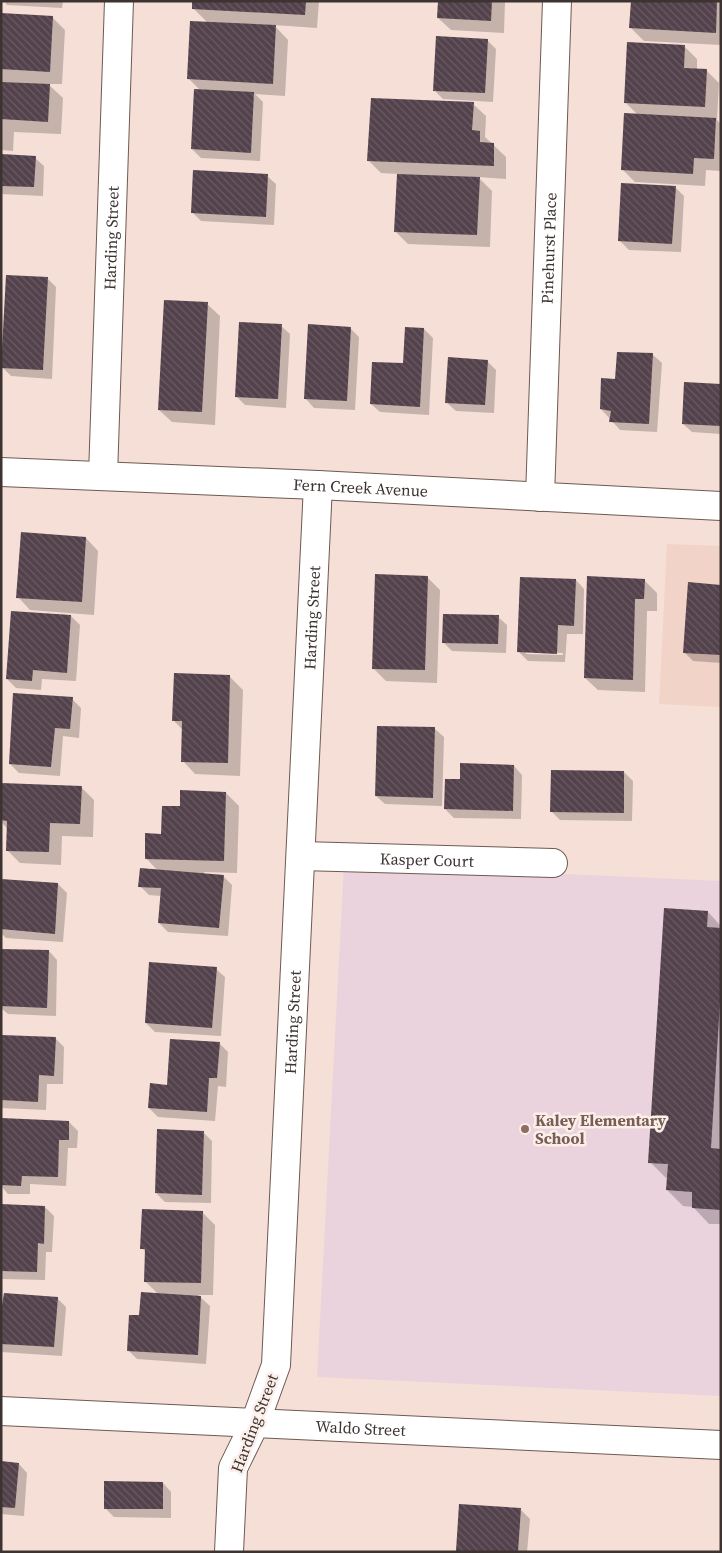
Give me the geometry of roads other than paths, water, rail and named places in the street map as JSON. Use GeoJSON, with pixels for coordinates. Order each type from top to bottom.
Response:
{"type":"FeatureCollection","features":[{"type":"Feature","properties":{"kind":"street","name":"Harding Street"},"geometry":{"type":"LineString","coordinates":[[103,476],[119,1]]}},
{"type":"Feature","properties":{"kind":"street","name":"Pinehurst Place"},"geometry":{"type":"LineString","coordinates":[[540,497],[557,1]]}},
{"type":"Feature","properties":{"kind":"street","name":"Fern Creek Avenue"},"geometry":{"type":"LineString","coordinates":[[1,472],[318,485],[721,506]]}},
{"type":"Feature","properties":{"kind":"street","name":"Harding Street"},"geometry":{"type":"LineString","coordinates":[[229,1552],[233,1468],[255,1424],[276,1365],[318,485]]}},
{"type":"Feature","properties":{"kind":"street","name":"Kasper Court"},"geometry":{"type":"LineString","coordinates":[[301,856],[554,863]]}},
{"type":"Feature","properties":{"kind":"street","name":"Waldo Street"},"geometry":{"type":"LineString","coordinates":[[1,1411],[721,1445]]}},
{"type":"Feature","properties":{"kind":"place","name":"Kaley Elementary School"},"geometry":{"type":"Point","coordinates":[525,1129]}}]}
